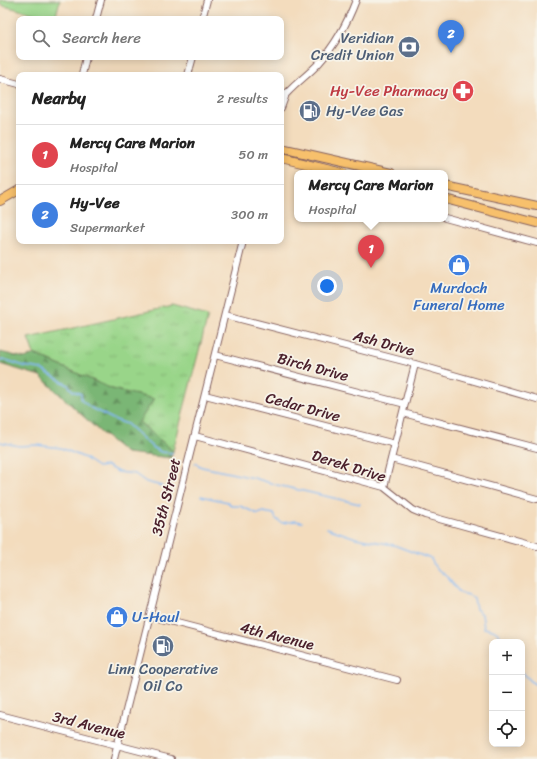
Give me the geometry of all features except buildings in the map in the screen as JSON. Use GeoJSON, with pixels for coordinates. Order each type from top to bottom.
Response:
{"type":"FeatureCollection","features":[{"type":"Feature","properties":{"kind":"main road"},"geometry":{"type":"LineString","coordinates":[[284,149],[377,170]]}},
{"type":"Feature","properties":{"kind":"main road"},"geometry":{"type":"LineString","coordinates":[[284,159],[331,170]]}},
{"type":"Feature","properties":{"kind":"main road"},"geometry":{"type":"LineString","coordinates":[[448,187],[537,206]]}},
{"type":"Feature","properties":{"kind":"main road"},"geometry":{"type":"LineString","coordinates":[[0,201],[16,192]]}},
{"type":"Feature","properties":{"kind":"main road"},"geometry":{"type":"LineString","coordinates":[[448,199],[537,223]]}},
{"type":"Feature","properties":{"kind":"street"},"geometry":{"type":"LineString","coordinates":[[97,16],[101,0]]}},
{"type":"Feature","properties":{"kind":"street"},"geometry":{"type":"LineString","coordinates":[[203,16],[207,0]]}},
{"type":"Feature","properties":{"kind":"street"},"geometry":{"type":"LineString","coordinates":[[284,96],[318,64],[333,46],[346,24],[356,0]]}},
{"type":"Feature","properties":{"kind":"street"},"geometry":{"type":"LineString","coordinates":[[83,72],[85,60]]}},
{"type":"Feature","properties":{"kind":"street"},"geometry":{"type":"LineString","coordinates":[[189,72],[191,60]]}},
{"type":"Feature","properties":{"kind":"street"},"geometry":{"type":"LineString","coordinates":[[0,79],[16,83]]}},
{"type":"Feature","properties":{"kind":"street"},"geometry":{"type":"LineString","coordinates":[[284,99],[286,93]]}},
{"type":"Feature","properties":{"kind":"street"},"geometry":{"type":"LineString","coordinates":[[448,219],[537,243]]}},
{"type":"Feature","properties":{"kind":"street","name":"35th Street"},"geometry":{"type":"LineString","coordinates":[[114,759],[242,244]]}},
{"type":"Feature","properties":{"kind":"street","name":"Ash Drive"},"geometry":{"type":"LineString","coordinates":[[224,315],[415,364],[537,399]]}},
{"type":"Feature","properties":{"kind":"street","name":"Birch Drive"},"geometry":{"type":"LineString","coordinates":[[215,355],[405,404]]}},
{"type":"Feature","properties":{"kind":"street"},"geometry":{"type":"LineString","coordinates":[[384,487],[415,364]]}},
{"type":"Feature","properties":{"kind":"street","name":"Cedar Drive"},"geometry":{"type":"LineString","coordinates":[[205,395],[394,444]]}},
{"type":"Feature","properties":{"kind":"street"},"geometry":{"type":"LineString","coordinates":[[402,413],[537,448]]}},
{"type":"Feature","properties":{"kind":"street","name":"Derek Drive"},"geometry":{"type":"LineString","coordinates":[[194,436],[384,487],[413,510],[425,515],[537,546]]}},
{"type":"Feature","properties":{"kind":"street"},"geometry":{"type":"LineString","coordinates":[[391,459],[537,499]]}},
{"type":"Feature","properties":{"kind":"street","name":"4th Avenue"},"geometry":{"type":"LineString","coordinates":[[150,616],[397,680]]}},
{"type":"Feature","properties":{"kind":"street","name":"3rd Avenue"},"geometry":{"type":"LineString","coordinates":[[0,715],[171,759]]}},
{"type":"Feature","properties":{"kind":"green space"},"geometry":{"type":"Polygon","coordinates":[[[0,0],[60,0],[56,16],[43,16],[0,5],[0,0]]]}},
{"type":"Feature","properties":{"kind":"green space"},"geometry":{"type":"Polygon","coordinates":[[[172,306],[208,316],[173,451],[139,422],[153,399],[112,389],[34,354],[28,338],[172,306]]]}},
{"type":"Feature","properties":{"kind":"green space"},"geometry":{"type":"Polygon","coordinates":[[[0,352],[25,358],[34,354],[112,389],[154,399],[139,422],[173,451],[171,458],[126,453],[100,432],[40,376],[0,364],[0,352]]]}},
{"type":"Feature","properties":{"kind":"waterway"},"geometry":{"type":"LineString","coordinates":[[0,360],[3,359],[24,366],[41,369],[68,385],[73,391],[81,394],[81,400],[91,408],[127,424],[151,446],[161,452],[173,453]]}},
{"type":"Feature","properties":{"kind":"waterway"},"geometry":{"type":"LineString","coordinates":[[0,442],[19,446],[37,445],[61,448],[85,458],[98,467],[107,466],[118,472],[135,474],[146,482],[162,486]]}},
{"type":"Feature","properties":{"kind":"waterway"},"geometry":{"type":"LineString","coordinates":[[195,463],[202,467],[360,504]]}},
{"type":"Feature","properties":{"kind":"waterway"},"geometry":{"type":"LineString","coordinates":[[201,496],[228,502],[231,506],[240,506],[258,514],[263,512],[274,514],[276,519],[282,523],[295,521],[302,522]]}},
{"type":"Feature","properties":{"kind":"waterway"},"geometry":{"type":"LineString","coordinates":[[327,528],[356,538],[394,545],[431,559],[435,567],[448,578],[460,593],[469,595],[474,599],[476,609],[482,614],[484,628],[496,632],[502,639]]}},
{"type":"Feature","properties":{"kind":"waterway"},"geometry":{"type":"LineString","coordinates":[[525,675],[537,685]]}},
{"type":"Feature","properties":{"kind":"place","name":"Veridian Credit Union"},"geometry":{"type":"Point","coordinates":[409,47]}},
{"type":"Feature","properties":{"kind":"place","name":"Hy-Vee"},"geometry":{"type":"Point","coordinates":[451,53]}},
{"type":"Feature","properties":{"kind":"place","name":"Hy-Vee Pharmacy"},"geometry":{"type":"Point","coordinates":[463,91]}},
{"type":"Feature","properties":{"kind":"place","name":"Hy-Vee Gas"},"geometry":{"type":"Point","coordinates":[310,111]}},
{"type":"Feature","properties":{"kind":"place","name":"Murdoch Funeral Home"},"geometry":{"type":"Point","coordinates":[459,265]}},
{"type":"Feature","properties":{"kind":"place","name":"Mercy Care Marion"},"geometry":{"type":"Point","coordinates":[371,268]}},
{"type":"Feature","properties":{"kind":"place","name":"U-Haul"},"geometry":{"type":"Point","coordinates":[117,617]}},
{"type":"Feature","properties":{"kind":"place","name":"Linn Cooperative Oil Co"},"geometry":{"type":"Point","coordinates":[163,646]}}]}
